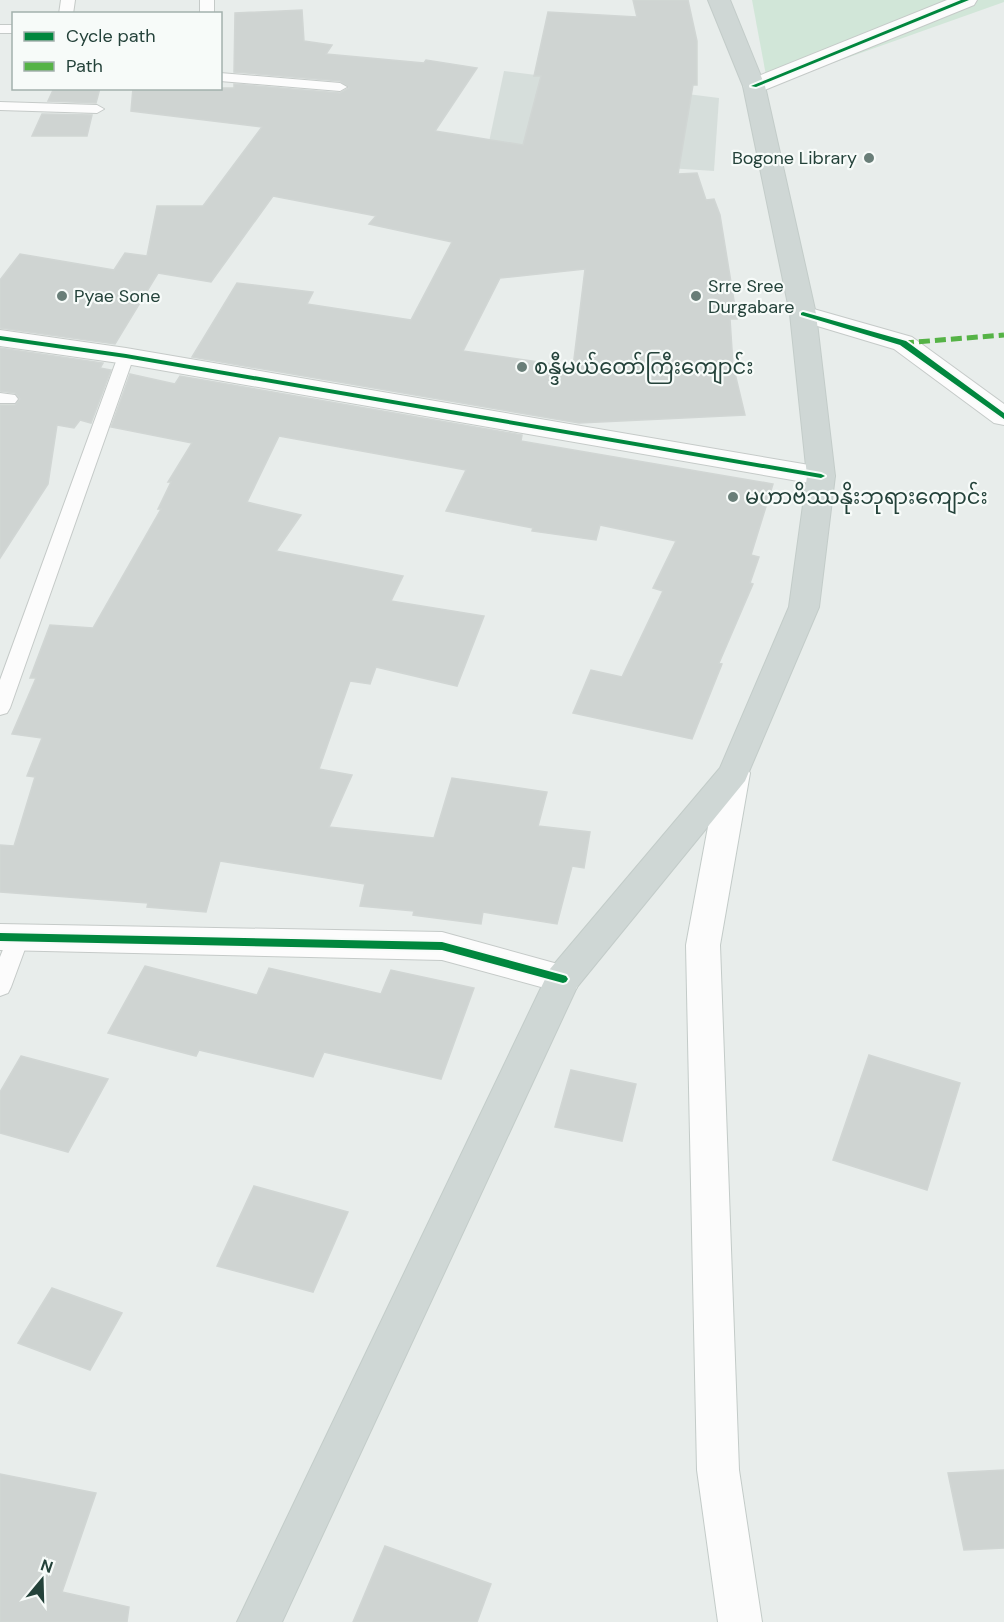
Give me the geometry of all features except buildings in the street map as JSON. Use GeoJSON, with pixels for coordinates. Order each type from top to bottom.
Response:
{"type":"FeatureCollection","features":[{"type":"Feature","properties":{"kind":"main road"},"geometry":{"type":"LineString","coordinates":[[259,1622],[563,979],[734,773],[804,608],[821,476],[803,314],[753,86],[719,0]]}},
{"type":"Feature","properties":{"kind":"street"},"geometry":{"type":"LineString","coordinates":[[753,86],[966,0]]}},
{"type":"Feature","properties":{"kind":"street"},"geometry":{"type":"LineString","coordinates":[[803,314],[903,343],[1004,417]]}},
{"type":"Feature","properties":{"kind":"street"},"geometry":{"type":"LineString","coordinates":[[0,338],[126,356],[821,476]]}},
{"type":"Feature","properties":{"kind":"street"},"geometry":{"type":"LineString","coordinates":[[734,773],[703,945],[718,1470],[740,1622]]}},
{"type":"Feature","properties":{"kind":"street"},"geometry":{"type":"LineString","coordinates":[[9,938],[442,946],[563,979]]}},
{"type":"Feature","properties":{"kind":"lane"},"geometry":{"type":"LineString","coordinates":[[222,77],[340,87]]}},
{"type":"Feature","properties":{"kind":"lane"},"geometry":{"type":"LineString","coordinates":[[0,106],[97,109]]}},
{"type":"Feature","properties":{"kind":"lane"},"geometry":{"type":"LineString","coordinates":[[0,708],[8,663],[126,356]]}},
{"type":"Feature","properties":{"kind":"lane"},"geometry":{"type":"LineString","coordinates":[[0,987],[9,938]]}},
{"type":"Feature","properties":{"kind":"shaded area"},"geometry":{"type":"Polygon","coordinates":[[[504,71],[719,98],[714,171],[486,156],[504,71]]]}},
{"type":"Feature","properties":{"kind":"green space"},"geometry":{"type":"Polygon","coordinates":[[[752,0],[1004,0],[1004,2],[768,86],[752,0]]]}},
{"type":"Feature","properties":{"kind":"marked path"},"geometry":{"type":"LineString","coordinates":[[903,343],[1004,335]]}},
{"type":"Feature","properties":{"kind":"cycle path"},"geometry":{"type":"LineString","coordinates":[[754,86],[966,0]]}},
{"type":"Feature","properties":{"kind":"cycle path"},"geometry":{"type":"LineString","coordinates":[[803,314],[903,343],[1004,417]]}},
{"type":"Feature","properties":{"kind":"cycle path"},"geometry":{"type":"LineString","coordinates":[[0,338],[126,356],[821,476]]}},
{"type":"Feature","properties":{"kind":"cycle path"},"geometry":{"type":"LineString","coordinates":[[0,937],[442,946],[563,979]]}},
{"type":"Feature","properties":{"kind":"place","name":"Bogone Library"},"geometry":{"type":"Point","coordinates":[869,158]}},
{"type":"Feature","properties":{"kind":"place","name":"Pyae Sone"},"geometry":{"type":"Point","coordinates":[62,296]}},
{"type":"Feature","properties":{"kind":"place","name":"Srre Sree Durgabare"},"geometry":{"type":"Point","coordinates":[696,296]}},
{"type":"Feature","properties":{"kind":"place","name":"စန္ဒီမယ်တော်ကြီးကျောင်း"},"geometry":{"type":"Point","coordinates":[522,367]}},
{"type":"Feature","properties":{"kind":"place","name":"မဟာဗိဿနိုးဘုရားကျောင်း"},"geometry":{"type":"Point","coordinates":[733,497]}}]}
